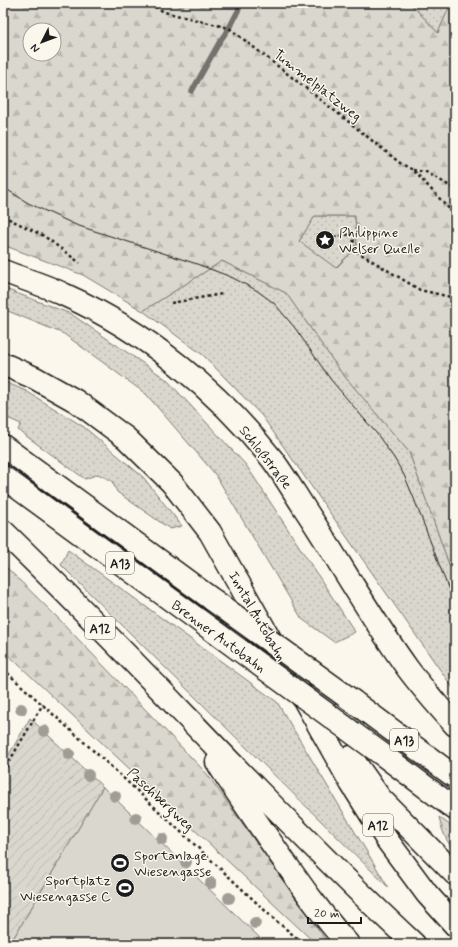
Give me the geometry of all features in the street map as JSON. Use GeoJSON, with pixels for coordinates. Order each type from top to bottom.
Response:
{"type":"FeatureCollection","features":[{"type":"Feature","properties":{"kind":"main road","name":"Schloßstraße"},"geometry":{"type":"LineString","coordinates":[[3,271],[64,294],[103,315],[142,338],[207,389],[272,460],[330,546],[384,635],[435,703],[455,725]]}},
{"type":"Feature","properties":{"kind":"main road","name":"Inntal Autobahn"},"geometry":{"type":"LineString","coordinates":[[3,364],[35,378],[76,401],[126,438],[172,483],[210,532],[351,783],[387,840],[427,894],[455,925]]}},
{"type":"Feature","properties":{"kind":"main road","name":"Brenner Autobahn"},"geometry":{"type":"LineString","coordinates":[[3,446],[455,777]]}},
{"type":"Feature","properties":{"kind":"main road","name":"Brenner Autobahn"},"geometry":{"type":"LineString","coordinates":[[3,477],[455,809]]}},
{"type":"Feature","properties":{"kind":"main road","name":"A12"},"geometry":{"type":"LineString","coordinates":[[3,531],[50,576],[195,726],[362,894],[414,944]]}},
{"type":"Feature","properties":{"kind":"main road"},"geometry":{"type":"LineString","coordinates":[[314,716],[348,752],[380,798],[455,874]]}},
{"type":"Feature","properties":{"kind":"main road"},"geometry":{"type":"LineString","coordinates":[[195,726],[230,783],[298,881],[326,919],[348,944]]}},
{"type":"Feature","properties":{"kind":"path","name":"Tummelplatzweg"},"geometry":{"type":"LineString","coordinates":[[150,3],[164,12],[229,28],[400,164],[413,170],[455,215]]}},
{"type":"Feature","properties":{"kind":"path"},"geometry":{"type":"LineString","coordinates":[[413,170],[426,172],[455,189]]}},
{"type":"Feature","properties":{"kind":"path"},"geometry":{"type":"LineString","coordinates":[[3,216],[44,236],[80,263]]}},
{"type":"Feature","properties":{"kind":"path"},"geometry":{"type":"LineString","coordinates":[[334,237],[352,234],[356,251],[401,279],[420,290],[455,298]]}},
{"type":"Feature","properties":{"kind":"path"},"geometry":{"type":"LineString","coordinates":[[171,303],[222,294]]}},
{"type":"Feature","properties":{"kind":"path","name":"Paschbergweg"},"geometry":{"type":"LineString","coordinates":[[3,669],[43,704],[274,919],[304,944]]}},
{"type":"Feature","properties":{"kind":"path"},"geometry":{"type":"LineString","coordinates":[[3,772],[43,704]]}},
{"type":"Feature","properties":{"kind":"green space"},"geometry":{"type":"Polygon","coordinates":[[[3,3],[410,3],[438,33],[451,3],[455,3],[455,581],[409,452],[341,372],[286,293],[222,261],[143,311],[83,275],[3,245],[3,3]],[[315,216],[299,241],[336,268],[357,247],[355,216],[315,216]]]}},
{"type":"Feature","properties":{"kind":"green space"},"geometry":{"type":"Polygon","coordinates":[[[410,3],[451,3],[438,33],[410,3]]]}},
{"type":"Feature","properties":{"kind":"green space"},"geometry":{"type":"Polygon","coordinates":[[[315,216],[355,216],[357,247],[335,268],[299,241],[315,216]]]}},
{"type":"Feature","properties":{"kind":"green space"},"geometry":{"type":"Polygon","coordinates":[[[222,261],[286,293],[341,372],[409,452],[455,581],[455,691],[262,416],[203,355],[143,311],[222,261]]]}},
{"type":"Feature","properties":{"kind":"green space"},"geometry":{"type":"Polygon","coordinates":[[[3,288],[71,314],[166,379],[246,465],[355,632],[334,642],[302,619],[215,474],[146,394],[64,334],[3,309],[3,288]]]}},
{"type":"Feature","properties":{"kind":"green space"},"geometry":{"type":"Polygon","coordinates":[[[3,381],[26,391],[84,427],[143,477],[182,526],[170,529],[117,492],[112,481],[98,474],[85,479],[18,430],[21,424],[3,416],[3,381]]]}},
{"type":"Feature","properties":{"kind":"green space"},"geometry":{"type":"Polygon","coordinates":[[[68,550],[277,702],[388,887],[61,565],[68,550]]]}},
{"type":"Feature","properties":{"kind":"green space"},"geometry":{"type":"Polygon","coordinates":[[[3,564],[58,618],[207,774],[329,944],[316,944],[3,650],[3,564]]]}},
{"type":"Feature","properties":{"kind":"green space"},"geometry":{"type":"Polygon","coordinates":[[[30,718],[103,787],[10,944],[3,944],[3,765],[30,718]]]}},
{"type":"Feature","properties":{"kind":"green space","name":"Sportanlage Wiesengasse"},"geometry":{"type":"Polygon","coordinates":[[[103,787],[260,938],[267,944],[10,944],[103,787]]]}},
{"type":"Feature","properties":{"kind":"green space"},"geometry":{"type":"Polygon","coordinates":[[[439,817],[455,829],[455,852],[445,836],[439,817]]]}},
{"type":"Feature","properties":{"kind":"waterway"},"geometry":{"type":"LineString","coordinates":[[192,91],[239,9],[238,3]]}},
{"type":"Feature","properties":{"kind":"tram line"},"geometry":{"type":"LineString","coordinates":[[3,187],[28,203],[76,225],[197,264],[231,277],[256,290],[274,303],[295,328],[331,380],[377,434],[394,458],[404,475],[413,496],[455,606]]}},
{"type":"Feature","properties":{"kind":"place","name":"Philippine Welser Quelle"},"geometry":{"type":"Point","coordinates":[325,240]}},
{"type":"Feature","properties":{"kind":"place","name":"Sportanlage Wiesengasse"},"geometry":{"type":"Point","coordinates":[120,863]}},
{"type":"Feature","properties":{"kind":"place","name":"Sportplatz Wiesengasse C"},"geometry":{"type":"Point","coordinates":[125,888]}}]}
